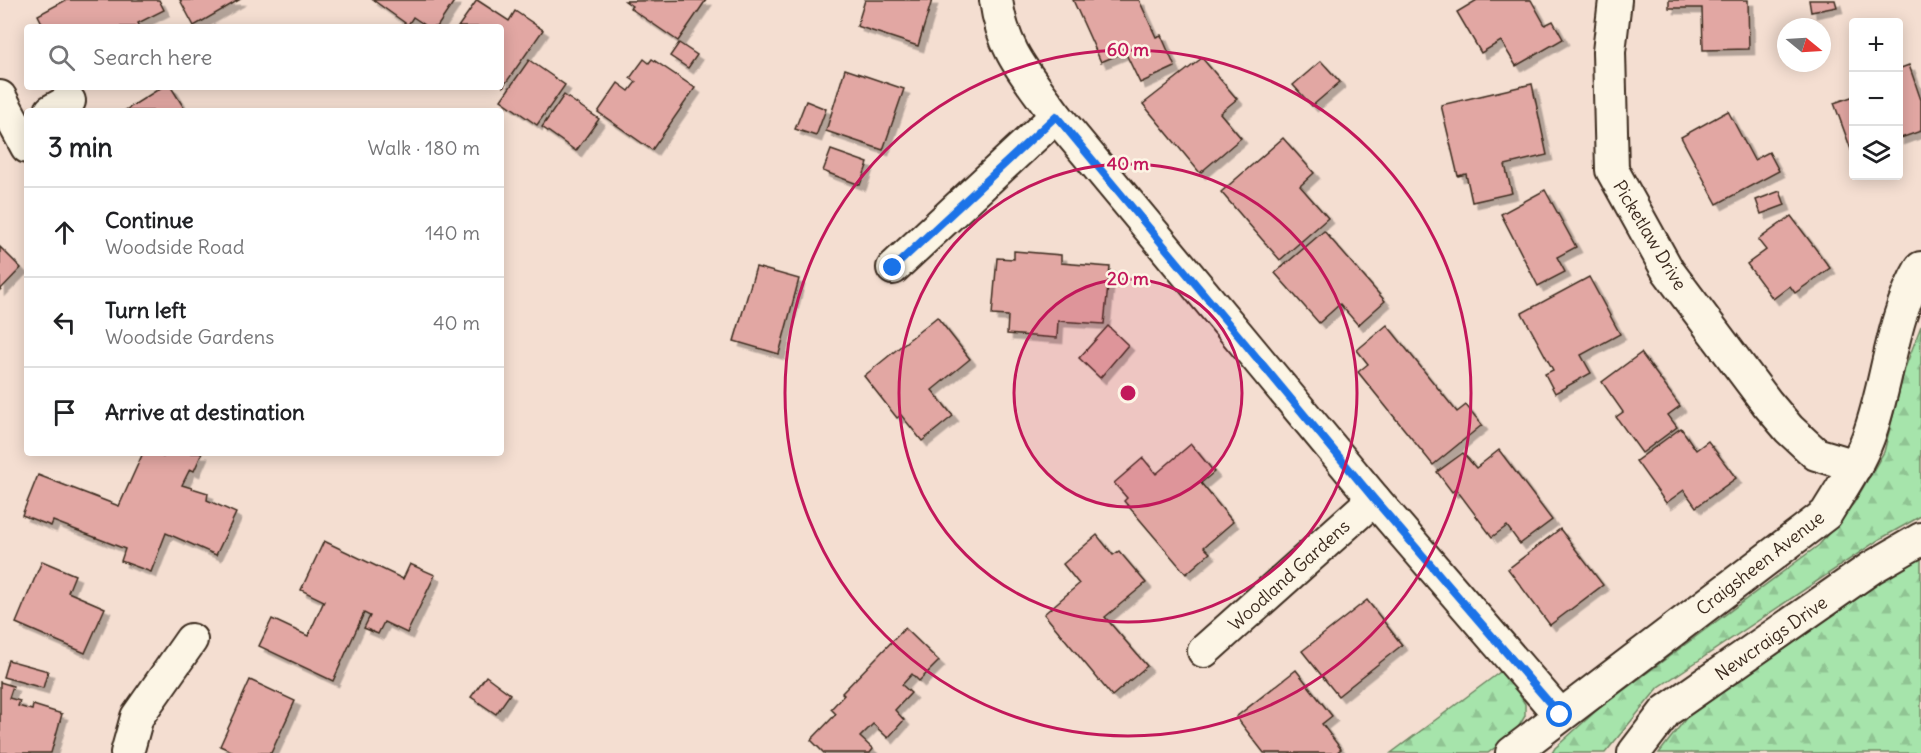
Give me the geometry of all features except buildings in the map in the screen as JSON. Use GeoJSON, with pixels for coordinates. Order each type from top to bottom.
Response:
{"type":"FeatureCollection","features":[{"type":"Feature","properties":{"kind":"street"},"geometry":{"type":"LineString","coordinates":[[996,0],[999,25],[1010,53],[1056,116],[1374,499],[1560,715]]}},
{"type":"Feature","properties":{"kind":"street","name":"Picketlaw Drive"},"geometry":{"type":"LineString","coordinates":[[1615,0],[1609,52],[1612,170],[1668,271],[1767,403],[1789,429],[1816,454],[1856,466]]}},
{"type":"Feature","properties":{"kind":"street"},"geometry":{"type":"LineString","coordinates":[[0,97],[24,134]]}},
{"type":"Feature","properties":{"kind":"street"},"geometry":{"type":"LineString","coordinates":[[893,268],[1056,116]]}},
{"type":"Feature","properties":{"kind":"street","name":"Craigsheen Avenue"},"geometry":{"type":"LineString","coordinates":[[1522,749],[1560,715],[1826,514],[1856,466],[1869,437],[1901,311],[1921,268]]}},
{"type":"Feature","properties":{"kind":"street","name":"Woodland Gardens"},"geometry":{"type":"LineString","coordinates":[[1204,651],[1374,499]]}},
{"type":"Feature","properties":{"kind":"street","name":"Newcraigs Drive"},"geometry":{"type":"LineString","coordinates":[[1634,753],[1666,711],[1871,568],[1921,539]]}},
{"type":"Feature","properties":{"kind":"street"},"geometry":{"type":"LineString","coordinates":[[128,753],[137,717],[191,640]]}},
{"type":"Feature","properties":{"kind":"green space"},"geometry":{"type":"Polygon","coordinates":[[[1921,326],[1921,516],[1880,539],[1659,687],[1605,753],[1552,753],[1597,710],[1819,545],[1854,503],[1884,452],[1905,368],[1921,326]]]}},
{"type":"Feature","properties":{"kind":"green space"},"geometry":{"type":"Polygon","coordinates":[[[1921,556],[1921,753],[1659,753],[1694,708],[1895,567],[1921,556]]]}},
{"type":"Feature","properties":{"kind":"green space"},"geometry":{"type":"Polygon","coordinates":[[[1504,669],[1525,704],[1525,716],[1516,731],[1488,753],[1391,753],[1504,669]]]}},
{"type":"Feature","properties":{"kind":"route"},"geometry":{"type":"LineString","coordinates":[[893,268],[1056,116],[1374,499],[1560,715]]}}]}
